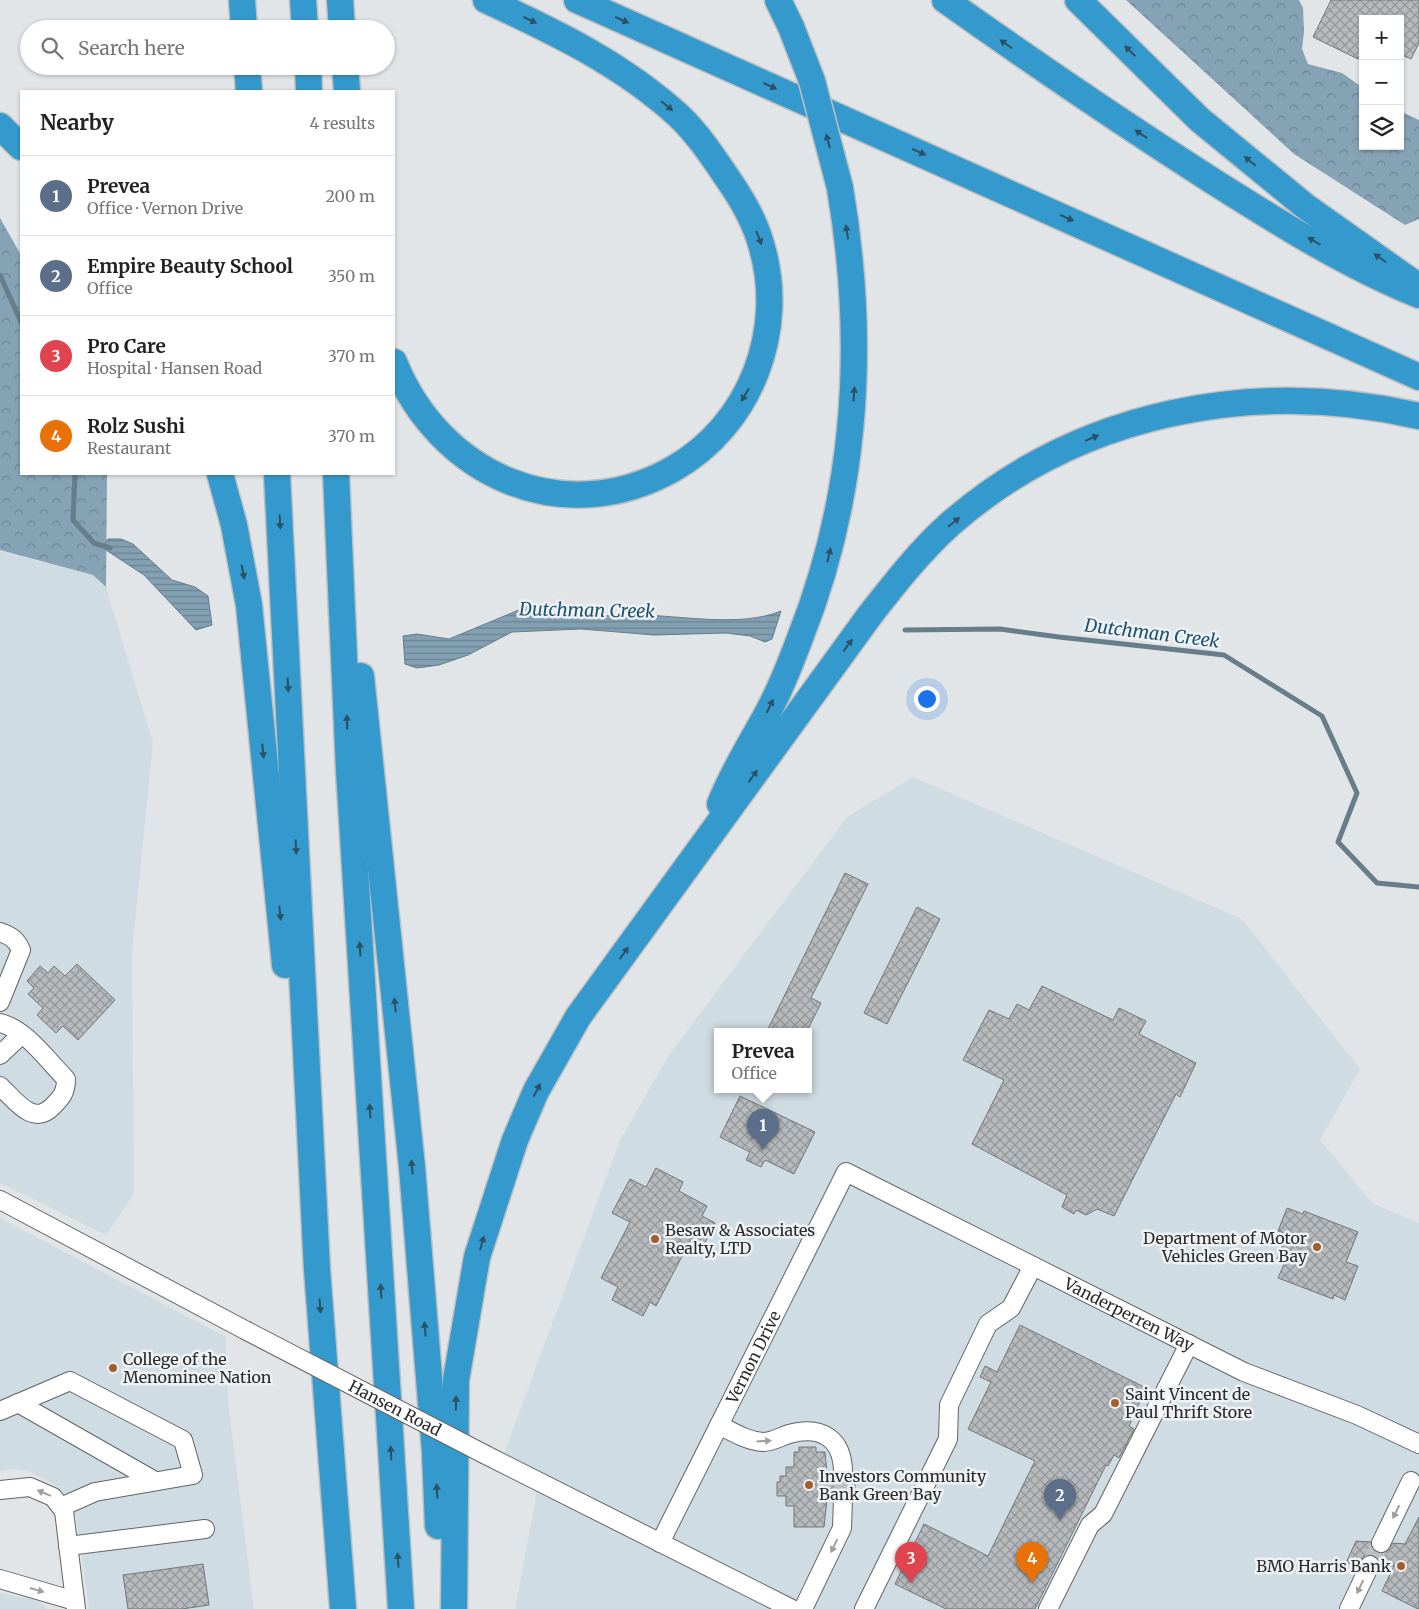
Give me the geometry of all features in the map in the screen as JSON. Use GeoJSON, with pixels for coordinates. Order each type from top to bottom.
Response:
{"type":"FeatureCollection","features":[{"type":"Feature","properties":{"kind":"highway"},"geometry":{"type":"LineString","coordinates":[[242,0],[243,20]]}},
{"type":"Feature","properties":{"kind":"highway"},"geometry":{"type":"LineString","coordinates":[[303,0],[304,20]]}},
{"type":"Feature","properties":{"kind":"highway"},"geometry":{"type":"LineString","coordinates":[[340,0],[341,20]]}},
{"type":"Feature","properties":{"kind":"highway"},"geometry":{"type":"LineString","coordinates":[[395,364],[428,422],[444,439],[475,464],[495,476],[522,486],[576,494],[604,492],[633,486],[672,470],[697,453],[734,413],[747,393],[760,366],[770,318],[769,287],[761,243],[744,204],[713,156],[681,118],[635,80],[591,51],[557,32],[486,0]]}},
{"type":"Feature","properties":{"kind":"highway"},"geometry":{"type":"LineString","coordinates":[[577,0],[1419,376]]}},
{"type":"Feature","properties":{"kind":"highway"},"geometry":{"type":"LineString","coordinates":[[704,844],[732,775],[770,708],[800,637],[828,560],[843,482],[855,370],[853,286],[840,188],[812,81],[791,27],[778,0]]}},
{"type":"Feature","properties":{"kind":"highway"},"geometry":{"type":"LineString","coordinates":[[945,0],[958,7],[1028,59],[1250,204],[1377,278],[1419,295]]}},
{"type":"Feature","properties":{"kind":"highway"},"geometry":{"type":"LineString","coordinates":[[1078,0],[1200,120],[1304,206],[1419,287]]}},
{"type":"Feature","properties":{"kind":"highway"},"geometry":{"type":"LineString","coordinates":[[248,75],[249,90]]}},
{"type":"Feature","properties":{"kind":"highway"},"geometry":{"type":"LineString","coordinates":[[308,75],[309,90]]}},
{"type":"Feature","properties":{"kind":"highway"},"geometry":{"type":"LineString","coordinates":[[346,75],[347,90]]}},
{"type":"Feature","properties":{"kind":"highway"},"geometry":{"type":"LineString","coordinates":[[0,126],[20,146]]}},
{"type":"Feature","properties":{"kind":"highway"},"geometry":{"type":"LineString","coordinates":[[454,1609],[456,1380],[478,1256],[495,1196],[515,1140],[536,1091],[578,1017],[870,615],[920,553],[951,524],[985,497],[1050,456],[1119,427],[1178,411],[1246,402],[1322,402],[1419,416]]}},
{"type":"Feature","properties":{"kind":"highway"},"geometry":{"type":"LineString","coordinates":[[220,475],[234,525],[249,605],[317,1269],[343,1609]]}},
{"type":"Feature","properties":{"kind":"highway"},"geometry":{"type":"LineString","coordinates":[[277,475],[317,1269]]}},
{"type":"Feature","properties":{"kind":"highway"},"geometry":{"type":"LineString","coordinates":[[337,483],[349,771],[401,1609]]}},
{"type":"Feature","properties":{"kind":"highway"},"geometry":{"type":"LineString","coordinates":[[337,483],[371,757],[382,895],[412,1167],[435,1452],[440,1578],[445,1609]]}},
{"type":"Feature","properties":{"kind":"street"},"geometry":{"type":"LineString","coordinates":[[0,932],[11,936],[18,942],[21,950],[0,1002]]}},
{"type":"Feature","properties":{"kind":"street"},"geometry":{"type":"LineString","coordinates":[[0,1023],[9,1025],[22,1035],[66,1079],[65,1094],[48,1112],[41,1115],[31,1115],[0,1086]]}},
{"type":"Feature","properties":{"kind":"street"},"geometry":{"type":"LineString","coordinates":[[0,1056],[22,1035]]}},
{"type":"Feature","properties":{"kind":"street","name":"Vanderperren Way"},"geometry":{"type":"LineString","coordinates":[[846,1172],[1244,1372],[1357,1415],[1419,1444]]}},
{"type":"Feature","properties":{"kind":"street","name":"Vernon Drive"},"geometry":{"type":"LineString","coordinates":[[660,1543],[846,1172]]}},
{"type":"Feature","properties":{"kind":"street","name":"Hansen Road"},"geometry":{"type":"LineString","coordinates":[[0,1200],[486,1455],[792,1609]]}},
{"type":"Feature","properties":{"kind":"street"},"geometry":{"type":"LineString","coordinates":[[864,1609],[948,1439],[949,1405],[988,1324],[1011,1308],[1033,1266]]}},
{"type":"Feature","properties":{"kind":"street"},"geometry":{"type":"LineString","coordinates":[[1048,1609],[1090,1525],[1103,1514],[1189,1344]]}},
{"type":"Feature","properties":{"kind":"street"},"geometry":{"type":"LineString","coordinates":[[0,1410],[70,1381],[184,1440],[193,1475],[95,1492],[61,1506]]}},
{"type":"Feature","properties":{"kind":"street"},"geometry":{"type":"LineString","coordinates":[[18,1403],[155,1482]]}},
{"type":"Feature","properties":{"kind":"street"},"geometry":{"type":"LineString","coordinates":[[719,1425],[753,1441],[766,1442],[801,1433],[825,1435],[834,1440],[839,1448],[843,1458],[843,1474]]}},
{"type":"Feature","properties":{"kind":"street"},"geometry":{"type":"LineString","coordinates":[[1381,1543],[1411,1481]]}},
{"type":"Feature","properties":{"kind":"street"},"geometry":{"type":"LineString","coordinates":[[0,1490],[30,1487],[53,1497],[61,1506],[64,1511],[75,1605],[0,1579]]}},
{"type":"Feature","properties":{"kind":"street"},"geometry":{"type":"LineString","coordinates":[[803,1609],[842,1528],[843,1499]]}},
{"type":"Feature","properties":{"kind":"street"},"geometry":{"type":"LineString","coordinates":[[68,1546],[205,1529]]}},
{"type":"Feature","properties":{"kind":"street"},"geometry":{"type":"LineString","coordinates":[[1349,1609],[1370,1565]]}},
{"type":"Feature","properties":{"kind":"shaded area"},"geometry":{"type":"Polygon","coordinates":[[[108,539],[121,539],[133,544],[172,580],[195,587],[208,596],[212,625],[196,630],[144,575],[106,550],[104,546],[108,539]]]}},
{"type":"Feature","properties":{"kind":"shaded area"},"geometry":{"type":"Polygon","coordinates":[[[0,551],[93,575],[106,587],[153,743],[132,953],[134,1194],[106,1235],[0,1183],[0,551]]]}},
{"type":"Feature","properties":{"kind":"shaded area"},"geometry":{"type":"Polygon","coordinates":[[[526,607],[572,616],[636,615],[729,620],[765,616],[781,611],[772,639],[765,642],[750,636],[726,633],[654,635],[581,629],[512,632],[468,655],[439,665],[417,668],[405,664],[403,636],[417,634],[449,639],[526,607]]]}},
{"type":"Feature","properties":{"kind":"shaded area"},"geometry":{"type":"Polygon","coordinates":[[[913,777],[1242,919],[1360,1069],[1320,1140],[1372,1203],[1419,1223],[1419,1609],[515,1609],[539,1481],[501,1462],[620,1140],[669,1055],[847,817],[913,777]]]}},
{"type":"Feature","properties":{"kind":"shaded area","name":"College of the Menominee Nation"},"geometry":{"type":"Polygon","coordinates":[[[0,1218],[226,1337],[228,1400],[254,1609],[89,1609],[76,1517],[64,1493],[54,1484],[28,1471],[12,1469],[0,1471],[0,1218]]]}},
{"type":"Feature","properties":{"kind":"shaded area"},"geometry":{"type":"Polygon","coordinates":[[[0,1593],[37,1600],[47,1609],[0,1609],[0,1593]]]}},
{"type":"Feature","properties":{"kind":"green space"},"geometry":{"type":"Polygon","coordinates":[[[1126,0],[1299,0],[1303,8],[1304,32],[1302,49],[1308,64],[1342,73],[1359,85],[1359,150],[1404,150],[1404,113],[1419,120],[1419,219],[1405,225],[1294,154],[1126,0]]]}},
{"type":"Feature","properties":{"kind":"green space"},"geometry":{"type":"Polygon","coordinates":[[[0,218],[20,253],[20,475],[107,475],[106,587],[93,575],[0,550],[0,218]]]}},
{"type":"Feature","properties":{"kind":"building"},"geometry":{"type":"Polygon","coordinates":[[[1331,0],[1419,0],[1419,43],[1411,59],[1404,56],[1404,15],[1359,15],[1358,59],[1313,37],[1331,0]]]}},
{"type":"Feature","properties":{"kind":"building"},"geometry":{"type":"Polygon","coordinates":[[[845,873],[868,884],[811,998],[821,1003],[808,1028],[768,1028],[845,873]]]}},
{"type":"Feature","properties":{"kind":"building"},"geometry":{"type":"Polygon","coordinates":[[[917,907],[940,919],[887,1024],[864,1013],[917,907]]]}},
{"type":"Feature","properties":{"kind":"building"},"geometry":{"type":"Polygon","coordinates":[[[77,964],[115,1000],[78,1040],[63,1026],[56,1033],[37,1015],[43,1008],[28,994],[34,988],[27,981],[40,966],[48,973],[54,966],[65,976],[77,964]]]}},
{"type":"Feature","properties":{"kind":"building"},"geometry":{"type":"Polygon","coordinates":[[[1042,986],[1113,1020],[1119,1008],[1146,1021],[1139,1034],[1196,1063],[1180,1097],[1176,1094],[1114,1216],[1097,1209],[1086,1215],[1076,1210],[1074,1214],[1062,1207],[1067,1195],[972,1144],[1004,1080],[963,1060],[989,1010],[1009,1019],[1017,1004],[1029,1010],[1042,986]]]}},
{"type":"Feature","properties":{"kind":"building"},"geometry":{"type":"Polygon","coordinates":[[[740,1096],[815,1132],[794,1174],[765,1160],[761,1167],[746,1160],[750,1152],[720,1137],[740,1096]]]}},
{"type":"Feature","properties":{"kind":"building"},"geometry":{"type":"Polygon","coordinates":[[[656,1168],[683,1182],[679,1191],[707,1206],[702,1216],[715,1223],[701,1250],[689,1243],[656,1306],[650,1302],[643,1316],[612,1300],[618,1287],[601,1278],[630,1222],[612,1213],[630,1179],[646,1187],[656,1168]]]}},
{"type":"Feature","properties":{"kind":"building","name":"Department of Motor Vehicles Green Bay"},"geometry":{"type":"Polygon","coordinates":[[[1287,1208],[1303,1214],[1304,1211],[1358,1232],[1346,1262],[1358,1266],[1345,1300],[1334,1295],[1333,1299],[1278,1278],[1285,1262],[1277,1259],[1287,1234],[1278,1231],[1287,1208]]]}},
{"type":"Feature","properties":{"kind":"building"},"geometry":{"type":"Polygon","coordinates":[[[1020,1325],[1146,1388],[1129,1426],[1134,1429],[1119,1458],[1114,1455],[1108,1466],[1106,1465],[1035,1609],[946,1609],[895,1584],[924,1524],[988,1556],[1035,1461],[968,1429],[991,1382],[980,1377],[985,1366],[997,1372],[1020,1325]]]}},
{"type":"Feature","properties":{"kind":"building"},"geometry":{"type":"Polygon","coordinates":[[[799,1447],[816,1447],[816,1452],[825,1452],[827,1473],[832,1473],[838,1482],[849,1482],[855,1473],[855,1499],[849,1490],[843,1488],[834,1493],[832,1499],[827,1499],[824,1527],[794,1527],[794,1506],[786,1506],[786,1496],[777,1496],[777,1482],[780,1482],[780,1476],[786,1476],[786,1467],[794,1467],[794,1452],[799,1452],[799,1447]]]}},
{"type":"Feature","properties":{"kind":"building","name":"BMO Harris Bank"},"geometry":{"type":"Polygon","coordinates":[[[1419,1517],[1418,1609],[1382,1591],[1394,1566],[1380,1565],[1378,1559],[1370,1554],[1364,1557],[1359,1564],[1346,1563],[1356,1541],[1371,1542],[1373,1549],[1381,1554],[1387,1551],[1393,1543],[1405,1544],[1419,1517]]]}},
{"type":"Feature","properties":{"kind":"building"},"geometry":{"type":"Polygon","coordinates":[[[203,1564],[209,1605],[182,1609],[128,1609],[123,1575],[203,1564]]]}},
{"type":"Feature","properties":{"kind":"waterway","name":"Dutchman Creek"},"geometry":{"type":"LineString","coordinates":[[0,275],[20,320]]}},
{"type":"Feature","properties":{"kind":"waterway","name":"Dutchman Creek"},"geometry":{"type":"LineString","coordinates":[[75,475],[73,520],[94,543],[110,548]]}},
{"type":"Feature","properties":{"kind":"waterway","name":"Dutchman Creek"},"geometry":{"type":"LineString","coordinates":[[905,630],[1000,629],[1224,655],[1322,716],[1357,793],[1338,842],[1377,883],[1419,887]]}},
{"type":"Feature","properties":{"kind":"tunnel"},"geometry":{"type":"LineString","coordinates":[[843,1473],[843,1499]]}},
{"type":"Feature","properties":{"kind":"tunnel"},"geometry":{"type":"LineString","coordinates":[[1370,1565],[1381,1543]]}},
{"type":"Feature","properties":{"kind":"place","name":"Prevea"},"geometry":{"type":"Point","coordinates":[763,1150]}},
{"type":"Feature","properties":{"kind":"place","name":"Besaw & Associates Realty, LTD"},"geometry":{"type":"Point","coordinates":[655,1239]}},
{"type":"Feature","properties":{"kind":"place","name":"Department of Motor Vehicles Green Bay"},"geometry":{"type":"Point","coordinates":[1317,1247]}},
{"type":"Feature","properties":{"kind":"place","name":"College of the Menominee Nation"},"geometry":{"type":"Point","coordinates":[113,1368]}},
{"type":"Feature","properties":{"kind":"place","name":"Saint Vincent de Paul Thrift Store"},"geometry":{"type":"Point","coordinates":[1115,1403]}},
{"type":"Feature","properties":{"kind":"place","name":"Investors Community Bank Green Bay"},"geometry":{"type":"Point","coordinates":[809,1485]}},
{"type":"Feature","properties":{"kind":"place","name":"Empire Beauty School"},"geometry":{"type":"Point","coordinates":[1060,1520]}},
{"type":"Feature","properties":{"kind":"place","name":"BMO Harris Bank"},"geometry":{"type":"Point","coordinates":[1401,1566]}},
{"type":"Feature","properties":{"kind":"place","name":"Pro Care"},"geometry":{"type":"Point","coordinates":[911,1583]}},
{"type":"Feature","properties":{"kind":"place","name":"Rolz Sushi"},"geometry":{"type":"Point","coordinates":[1032,1583]}}]}
